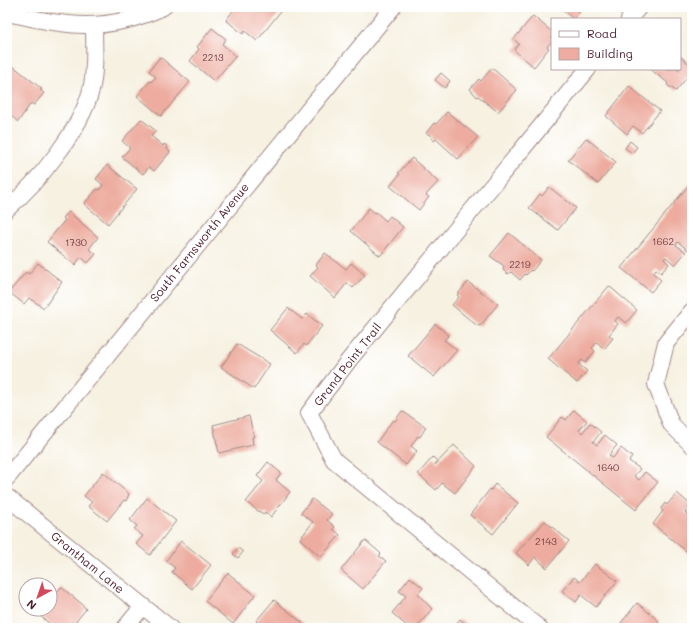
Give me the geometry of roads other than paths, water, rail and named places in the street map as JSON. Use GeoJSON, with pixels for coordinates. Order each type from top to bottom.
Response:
{"type":"FeatureCollection","features":[{"type":"Feature","properties":{"kind":"street"},"geometry":{"type":"LineString","coordinates":[[7,14],[69,25],[94,26],[116,23],[144,16],[163,7]]}},
{"type":"Feature","properties":{"kind":"street","name":"South Farnsworth Avenue"},"geometry":{"type":"LineString","coordinates":[[7,478],[393,7]]}},
{"type":"Feature","properties":{"kind":"street"},"geometry":{"type":"LineString","coordinates":[[630,18],[639,7]]}},
{"type":"Feature","properties":{"kind":"street"},"geometry":{"type":"LineString","coordinates":[[7,209],[29,188],[69,138],[86,106],[92,90],[94,70],[94,26]]}},
{"type":"Feature","properties":{"kind":"street","name":"Grand Point Trail"},"geometry":{"type":"LineString","coordinates":[[540,628],[334,460],[309,412],[349,360],[587,70]]}},
{"type":"Feature","properties":{"kind":"street"},"geometry":{"type":"LineString","coordinates":[[692,311],[666,343],[656,384],[671,424],[692,445]]}},
{"type":"Feature","properties":{"kind":"street","name":"Grantham Lane"},"geometry":{"type":"LineString","coordinates":[[7,497],[170,628]]}},
{"type":"Feature","properties":{"kind":"street"},"geometry":{"type":"LineString","coordinates":[[125,628],[143,606]]}}]}
